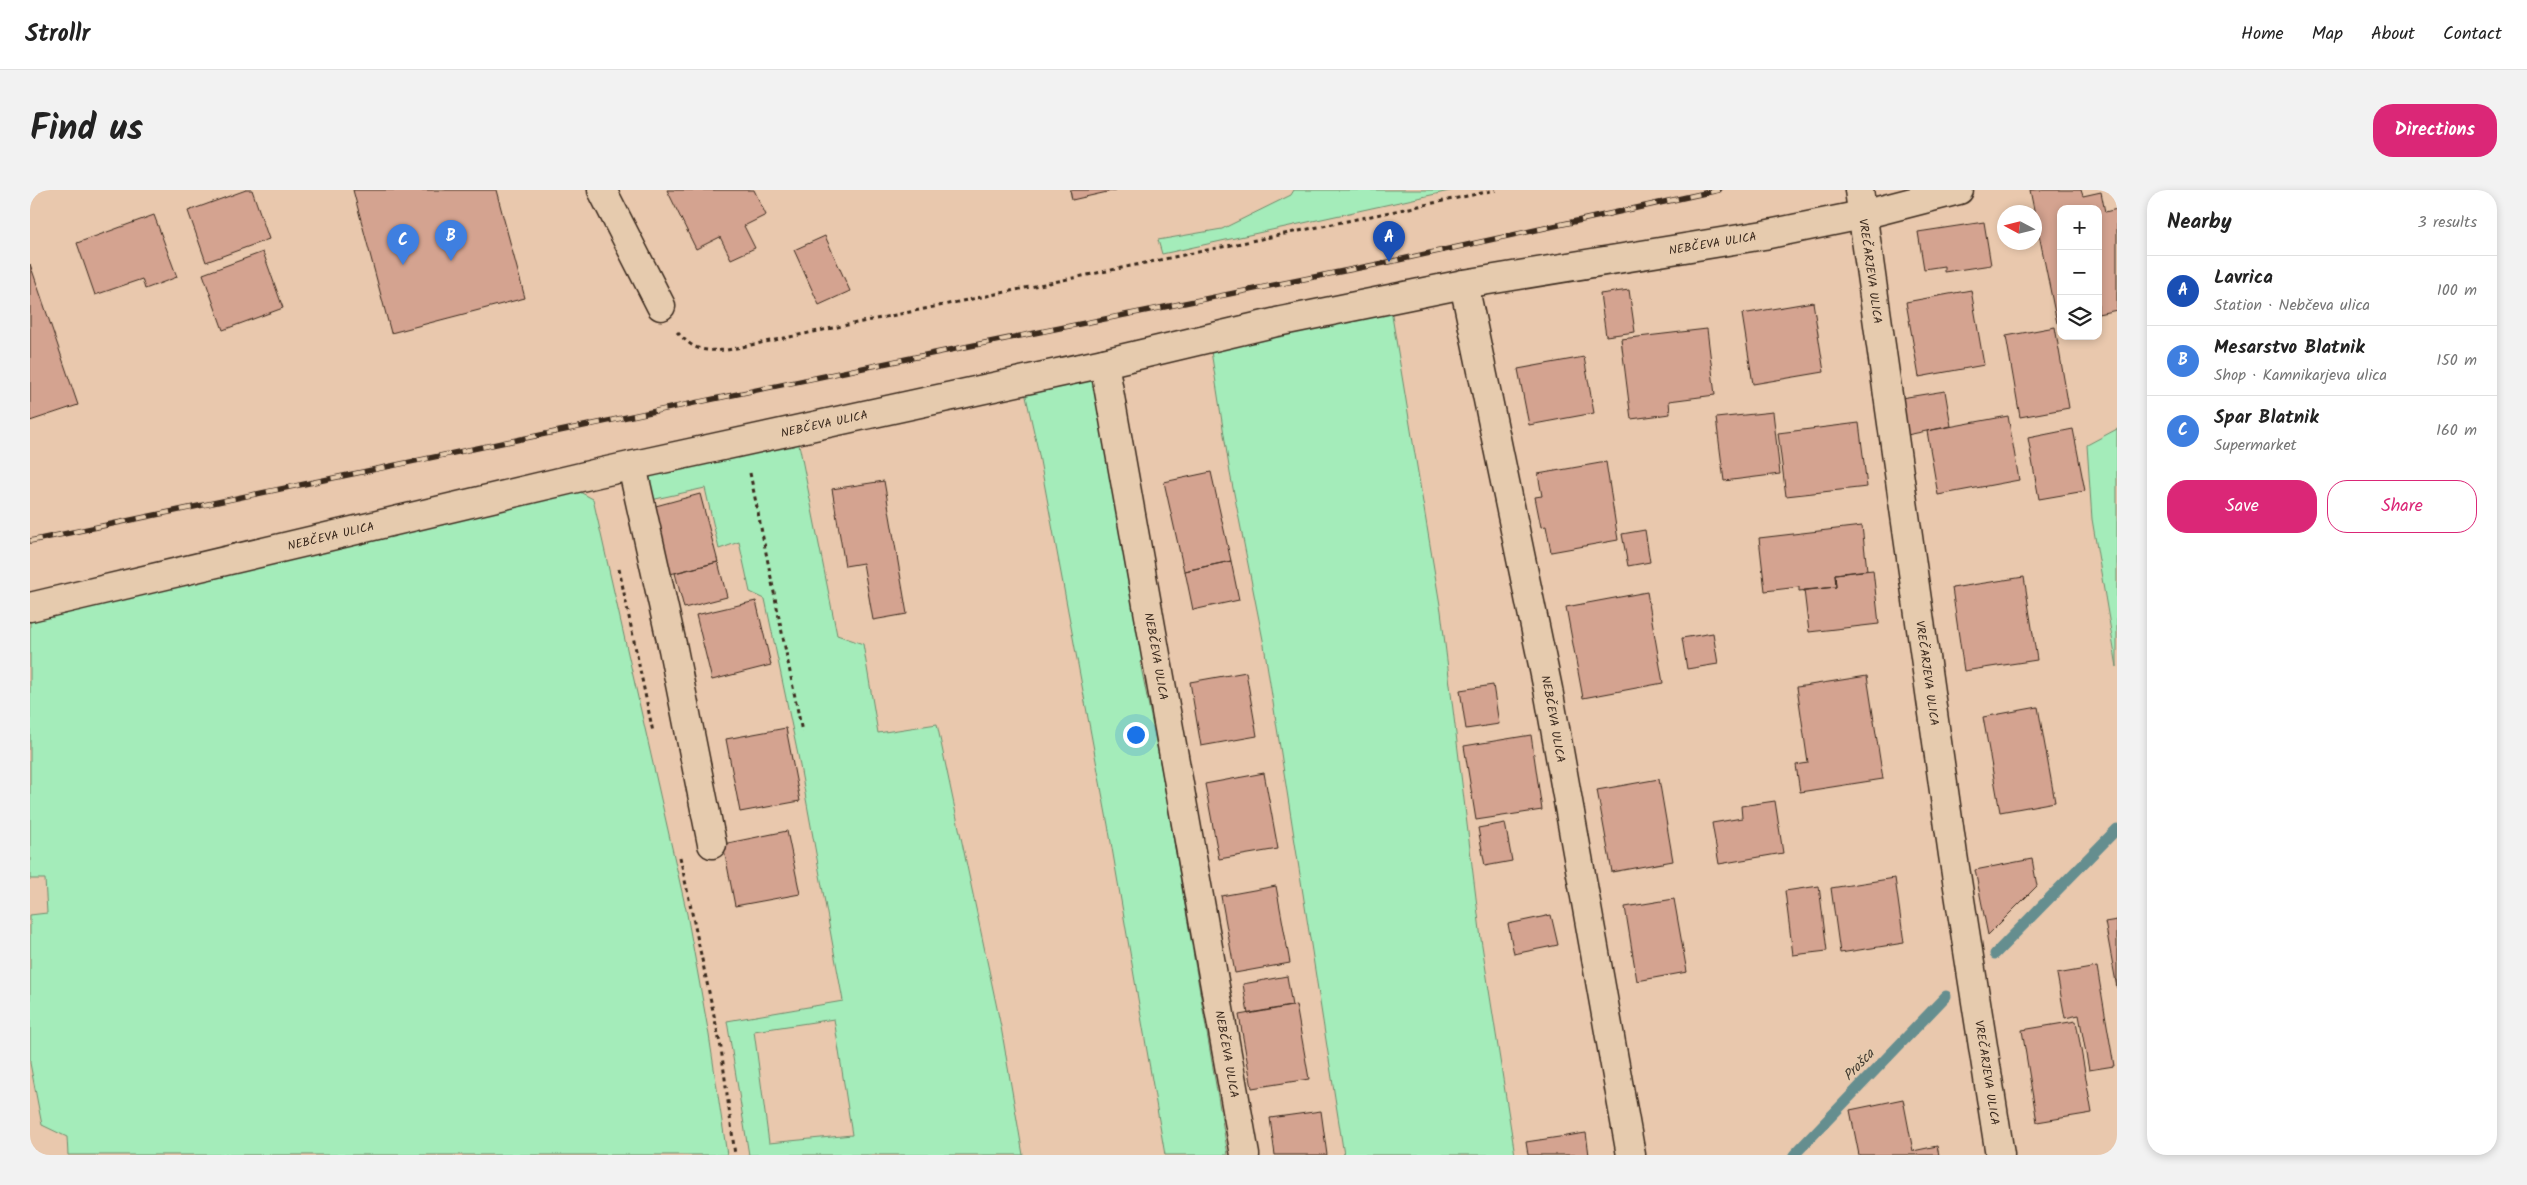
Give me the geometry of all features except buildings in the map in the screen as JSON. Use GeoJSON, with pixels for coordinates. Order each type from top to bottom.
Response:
{"type":"FeatureCollection","features":[{"type":"Feature","properties":{"kind":"street"},"geometry":{"type":"LineString","coordinates":[[602,190],[661,306]]}},
{"type":"Feature","properties":{"kind":"street","name":"NEBČEVA ULICA"},"geometry":{"type":"LineString","coordinates":[[30,607],[744,440],[1104,362],[1277,322],[1464,284],[1764,235],[1861,202],[1959,190]]}},
{"type":"Feature","properties":{"kind":"street","name":"VREČARJEVA ULICA"},"geometry":{"type":"LineString","coordinates":[[1861,202],[1953,855],[2000,1155]]}},
{"type":"Feature","properties":{"kind":"street","name":"NEBČEVA ULICA"},"geometry":{"type":"LineString","coordinates":[[1464,284],[1548,689],[1631,1155]]}},
{"type":"Feature","properties":{"kind":"street","name":"NEBČEVA ULICA"},"geometry":{"type":"LineString","coordinates":[[1104,362],[1245,1155]]}},
{"type":"Feature","properties":{"kind":"street"},"geometry":{"type":"LineString","coordinates":[[632,466],[673,649],[712,844]]}},
{"type":"Feature","properties":{"kind":"path"},"geometry":{"type":"LineString","coordinates":[[661,306],[674,328],[688,344],[702,351],[727,350],[1496,190]]}},
{"type":"Feature","properties":{"kind":"path"},"geometry":{"type":"LineString","coordinates":[[744,440],[802,732]]}},
{"type":"Feature","properties":{"kind":"green space"},"geometry":{"type":"Polygon","coordinates":[[[1294,190],[1454,190],[1162,254],[1158,240],[1222,229],[1291,195],[1294,190]]]}},
{"type":"Feature","properties":{"kind":"green space"},"geometry":{"type":"Polygon","coordinates":[[[1391,310],[1441,611],[1481,939],[1515,1155],[1344,1155],[1264,645],[1230,473],[1211,351],[1391,310]]]}},
{"type":"Feature","properties":{"kind":"green space"},"geometry":{"type":"Polygon","coordinates":[[[1094,378],[1149,661],[1140,662],[1162,772],[1228,1155],[1165,1155],[1108,825],[1038,450],[1025,392],[1094,378]]]}},
{"type":"Feature","properties":{"kind":"green space"},"geometry":{"type":"Polygon","coordinates":[[[2117,429],[2117,667],[2092,519],[2087,445],[2117,429]]]}},
{"type":"Feature","properties":{"kind":"green space"},"geometry":{"type":"Polygon","coordinates":[[[798,439],[837,635],[863,644],[878,733],[937,724],[1001,1027],[1023,1155],[749,1155],[727,1021],[843,1001],[798,755],[765,599],[750,592],[739,542],[719,549],[705,488],[651,500],[645,474],[798,439]],[[834,1019],[754,1031],[769,1143],[852,1135],[834,1019]]]}},
{"type":"Feature","properties":{"kind":"green space"},"geometry":{"type":"Polygon","coordinates":[[[576,490],[593,499],[687,914],[709,1035],[727,1155],[68,1155],[67,1137],[42,1125],[30,1063],[30,915],[47,913],[45,879],[30,879],[30,622],[576,490]]]}},
{"type":"Feature","properties":{"kind":"waterway","name":"Prošca"},"geometry":{"type":"LineString","coordinates":[[1995,954],[2117,829]]}},
{"type":"Feature","properties":{"kind":"waterway","name":"Prošca"},"geometry":{"type":"LineString","coordinates":[[1794,1155],[1946,996]]}},
{"type":"Feature","properties":{"kind":"railway"},"geometry":{"type":"LineString","coordinates":[[30,541],[940,352],[1389,262],[1719,190]]}},
{"type":"Feature","properties":{"kind":"place","name":"Mesarstvo Blatnik"},"geometry":{"type":"Point","coordinates":[451,261]}},
{"type":"Feature","properties":{"kind":"place","name":"Lavrica"},"geometry":{"type":"Point","coordinates":[1389,262]}},
{"type":"Feature","properties":{"kind":"place","name":"Spar Blatnik"},"geometry":{"type":"Point","coordinates":[403,265]}}]}
